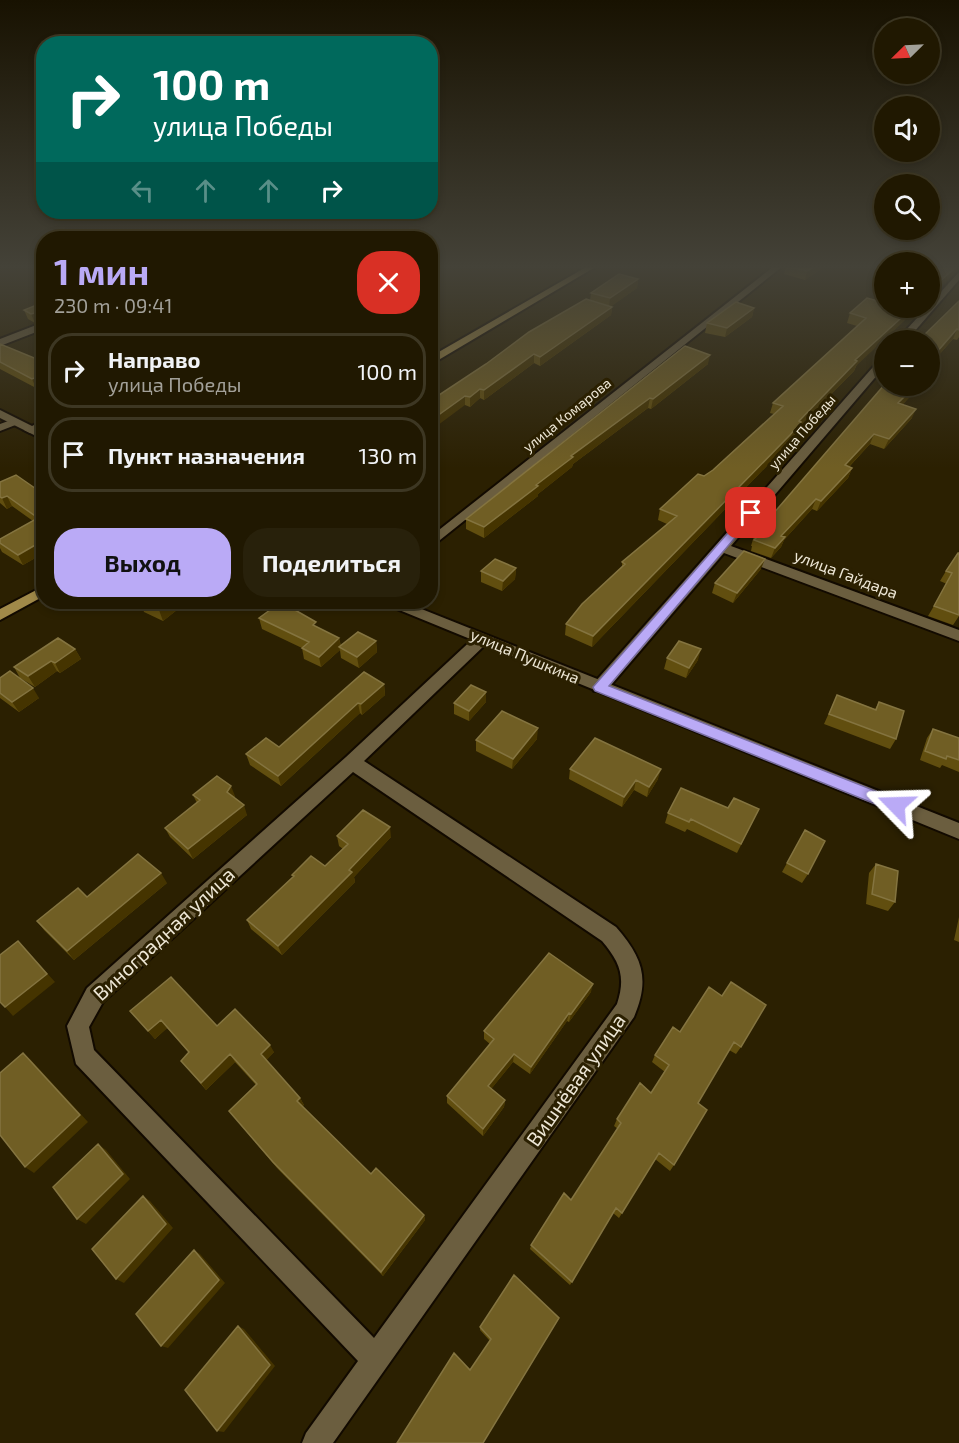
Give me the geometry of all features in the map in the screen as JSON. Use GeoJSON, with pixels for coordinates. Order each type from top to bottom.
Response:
{"type":"FeatureCollection","features":[{"type":"Feature","properties":{"kind":"main road"},"geometry":{"type":"LineString","coordinates":[[438,357],[479,333]]}},
{"type":"Feature","properties":{"kind":"main road"},"geometry":{"type":"LineString","coordinates":[[0,615],[36,595]]}},
{"type":"Feature","properties":{"kind":"street"},"geometry":{"type":"LineString","coordinates":[[0,343],[24,333]]}},
{"type":"Feature","properties":{"kind":"street","name":"улица Комарова"},"geometry":{"type":"LineString","coordinates":[[438,538],[694,333]]}},
{"type":"Feature","properties":{"kind":"street","name":"улица Победы"},"geometry":{"type":"LineString","coordinates":[[600,687],[874,373]]}},
{"type":"Feature","properties":{"kind":"street"},"geometry":{"type":"LineString","coordinates":[[0,414],[36,433]]}},
{"type":"Feature","properties":{"kind":"street"},"geometry":{"type":"LineString","coordinates":[[0,428],[14,422]]}},
{"type":"Feature","properties":{"kind":"street"},"geometry":{"type":"LineString","coordinates":[[30,430],[36,427]]}},
{"type":"Feature","properties":{"kind":"street","name":"улица Гайдара"},"geometry":{"type":"LineString","coordinates":[[721,547],[959,636]]}},
{"type":"Feature","properties":{"kind":"street","name":"улица Пушкина"},"geometry":{"type":"LineString","coordinates":[[410,609],[959,831]]}},
{"type":"Feature","properties":{"kind":"street","name":"Виноградная улица"},"geometry":{"type":"LineString","coordinates":[[376,1360],[84,1056],[78,1026],[94,994],[352,762],[482,639]]}},
{"type":"Feature","properties":{"kind":"street","name":"Вишнёвая улица"},"geometry":{"type":"LineString","coordinates":[[316,1443],[626,1010],[635,985],[628,955],[609,934],[352,762]]}},
{"type":"Feature","properties":{"kind":"building"},"geometry":{"type":"Polygon","coordinates":[[[527,333],[574,333],[540,357],[534,354],[484,390],[480,389],[470,397],[465,396],[438,415],[438,396],[527,333]]]}},
{"type":"Feature","properties":{"kind":"building"},"geometry":{"type":"Polygon","coordinates":[[[849,333],[874,333],[874,343],[799,421],[801,422],[790,435],[593,636],[566,624],[582,604],[625,564],[622,562],[677,516],[660,509],[698,474],[704,476],[713,470],[783,406],[773,403],[849,333]]]}},
{"type":"Feature","properties":{"kind":"building"},"geometry":{"type":"Polygon","coordinates":[[[940,333],[953,333],[940,349],[940,333]]]}},
{"type":"Feature","properties":{"kind":"building"},"geometry":{"type":"Polygon","coordinates":[[[0,344],[36,359],[36,377],[32,379],[0,362],[0,344]]]}},
{"type":"Feature","properties":{"kind":"building"},"geometry":{"type":"Polygon","coordinates":[[[685,346],[710,355],[653,399],[650,398],[571,456],[573,457],[536,485],[538,486],[484,527],[466,519],[685,346]]]}},
{"type":"Feature","properties":{"kind":"building"},"geometry":{"type":"Polygon","coordinates":[[[875,396],[905,396],[898,403],[916,409],[889,439],[874,434],[845,465],[852,468],[821,501],[816,499],[781,536],[785,537],[775,548],[754,540],[757,537],[754,536],[875,396]]]}},
{"type":"Feature","properties":{"kind":"building"},"geometry":{"type":"Polygon","coordinates":[[[16,475],[36,489],[36,517],[7,496],[0,497],[0,482],[16,475]]]}},
{"type":"Feature","properties":{"kind":"building"},"geometry":{"type":"Polygon","coordinates":[[[36,519],[36,545],[18,555],[0,543],[0,539],[36,519]]]}},
{"type":"Feature","properties":{"kind":"building"},"geometry":{"type":"Polygon","coordinates":[[[744,551],[765,559],[737,593],[715,583],[744,551]]]}},
{"type":"Feature","properties":{"kind":"building"},"geometry":{"type":"Polygon","coordinates":[[[958,553],[959,615],[934,606],[952,573],[946,571],[958,553]]]}},
{"type":"Feature","properties":{"kind":"building"},"geometry":{"type":"Polygon","coordinates":[[[495,559],[516,568],[503,581],[481,571],[495,559]]]}},
{"type":"Feature","properties":{"kind":"building"},"geometry":{"type":"Polygon","coordinates":[[[271,609],[293,609],[316,622],[313,625],[339,638],[319,657],[302,648],[309,642],[259,618],[271,609]]]}},
{"type":"Feature","properties":{"kind":"building"},"geometry":{"type":"Polygon","coordinates":[[[358,632],[376,641],[357,657],[339,647],[358,632]]]}},
{"type":"Feature","properties":{"kind":"building"},"geometry":{"type":"Polygon","coordinates":[[[58,638],[75,649],[55,663],[51,661],[28,676],[14,667],[58,638]]]}},
{"type":"Feature","properties":{"kind":"building"},"geometry":{"type":"Polygon","coordinates":[[[679,641],[701,649],[689,668],[667,658],[679,641]]]}},
{"type":"Feature","properties":{"kind":"building"},"geometry":{"type":"Polygon","coordinates":[[[10,671],[33,688],[12,702],[0,693],[0,678],[10,671]]]}},
{"type":"Feature","properties":{"kind":"building"},"geometry":{"type":"Polygon","coordinates":[[[364,672],[384,684],[361,704],[358,703],[278,776],[246,754],[266,738],[279,747],[364,672]]]}},
{"type":"Feature","properties":{"kind":"building"},"geometry":{"type":"Polygon","coordinates":[[[471,685],[486,692],[469,711],[454,703],[471,685]]]}},
{"type":"Feature","properties":{"kind":"building"},"geometry":{"type":"Polygon","coordinates":[[[837,695],[876,710],[879,702],[904,711],[896,739],[829,714],[837,695]]]}},
{"type":"Feature","properties":{"kind":"building"},"geometry":{"type":"Polygon","coordinates":[[[502,711],[538,728],[513,759],[476,740],[502,711]]]}},
{"type":"Feature","properties":{"kind":"building"},"geometry":{"type":"Polygon","coordinates":[[[933,729],[959,738],[959,760],[947,756],[946,759],[925,751],[933,729]]]}},
{"type":"Feature","properties":{"kind":"building"},"geometry":{"type":"Polygon","coordinates":[[[595,738],[661,769],[649,787],[636,780],[624,797],[570,769],[595,738]]]}},
{"type":"Feature","properties":{"kind":"building"},"geometry":{"type":"Polygon","coordinates":[[[217,776],[231,786],[227,792],[244,805],[188,849],[165,828],[200,800],[193,795],[217,776]]]}},
{"type":"Feature","properties":{"kind":"building"},"geometry":{"type":"Polygon","coordinates":[[[681,788],[728,808],[734,798],[759,809],[741,844],[691,819],[689,822],[668,813],[681,788]]]}},
{"type":"Feature","properties":{"kind":"building"},"geometry":{"type":"Polygon","coordinates":[[[363,810],[390,827],[349,870],[352,872],[278,946],[247,920],[294,876],[292,875],[311,856],[325,866],[348,844],[337,836],[363,810]]]}},
{"type":"Feature","properties":{"kind":"building"},"geometry":{"type":"Polygon","coordinates":[[[805,830],[825,841],[808,874],[787,863],[805,830]]]}},
{"type":"Feature","properties":{"kind":"building"},"geometry":{"type":"Polygon","coordinates":[[[138,854],[161,873],[67,951],[37,921],[78,888],[87,897],[138,854]]]}},
{"type":"Feature","properties":{"kind":"building"},"geometry":{"type":"Polygon","coordinates":[[[876,864],[898,871],[895,902],[872,894],[876,864]]]}},
{"type":"Feature","properties":{"kind":"building"},"geometry":{"type":"Polygon","coordinates":[[[18,941],[47,974],[5,1007],[0,1002],[0,955],[18,941]]]}},
{"type":"Feature","properties":{"kind":"building"},"geometry":{"type":"Polygon","coordinates":[[[549,953],[593,984],[571,1014],[569,1013],[531,1067],[514,1054],[488,1086],[505,1100],[483,1129],[447,1096],[494,1039],[484,1031],[549,953]]]}},
{"type":"Feature","properties":{"kind":"building"},"geometry":{"type":"Polygon","coordinates":[[[171,977],[217,1026],[235,1009],[270,1045],[261,1054],[300,1098],[297,1101],[371,1174],[376,1168],[424,1215],[381,1272],[273,1162],[229,1111],[257,1084],[230,1054],[201,1083],[181,1061],[189,1052],[161,1020],[148,1031],[130,1011],[171,977]]]}},
{"type":"Feature","properties":{"kind":"building"},"geometry":{"type":"Polygon","coordinates":[[[731,982],[766,1005],[741,1047],[734,1042],[698,1103],[707,1110],[674,1165],[659,1153],[622,1213],[616,1208],[572,1282],[531,1245],[564,1193],[571,1200],[621,1123],[617,1119],[640,1083],[651,1093],[669,1065],[655,1055],[673,1027],[680,1032],[709,987],[722,996],[731,982]]]}},
{"type":"Feature","properties":{"kind":"building"},"geometry":{"type":"Polygon","coordinates":[[[23,1053],[80,1115],[25,1167],[0,1135],[0,1073],[23,1053]]]}},
{"type":"Feature","properties":{"kind":"building"},"geometry":{"type":"Polygon","coordinates":[[[98,1144],[123,1174],[77,1219],[53,1187],[98,1144]]]}},
{"type":"Feature","properties":{"kind":"building"},"geometry":{"type":"Polygon","coordinates":[[[143,1196],[166,1224],[116,1279],[92,1249],[143,1196]]]}},
{"type":"Feature","properties":{"kind":"building"},"geometry":{"type":"Polygon","coordinates":[[[194,1250],[219,1280],[161,1346],[136,1314],[194,1250]]]}},
{"type":"Feature","properties":{"kind":"building"},"geometry":{"type":"Polygon","coordinates":[[[514,1275],[559,1318],[483,1443],[397,1443],[454,1353],[470,1370],[491,1339],[480,1327],[514,1275]]]}},
{"type":"Feature","properties":{"kind":"building"},"geometry":{"type":"Polygon","coordinates":[[[238,1326],[270,1365],[217,1431],[185,1390],[238,1326]]]}},
{"type":"Feature","properties":{"kind":"route"},"geometry":{"type":"LineString","coordinates":[[751,513],[600,687],[896,805]]}}]}
